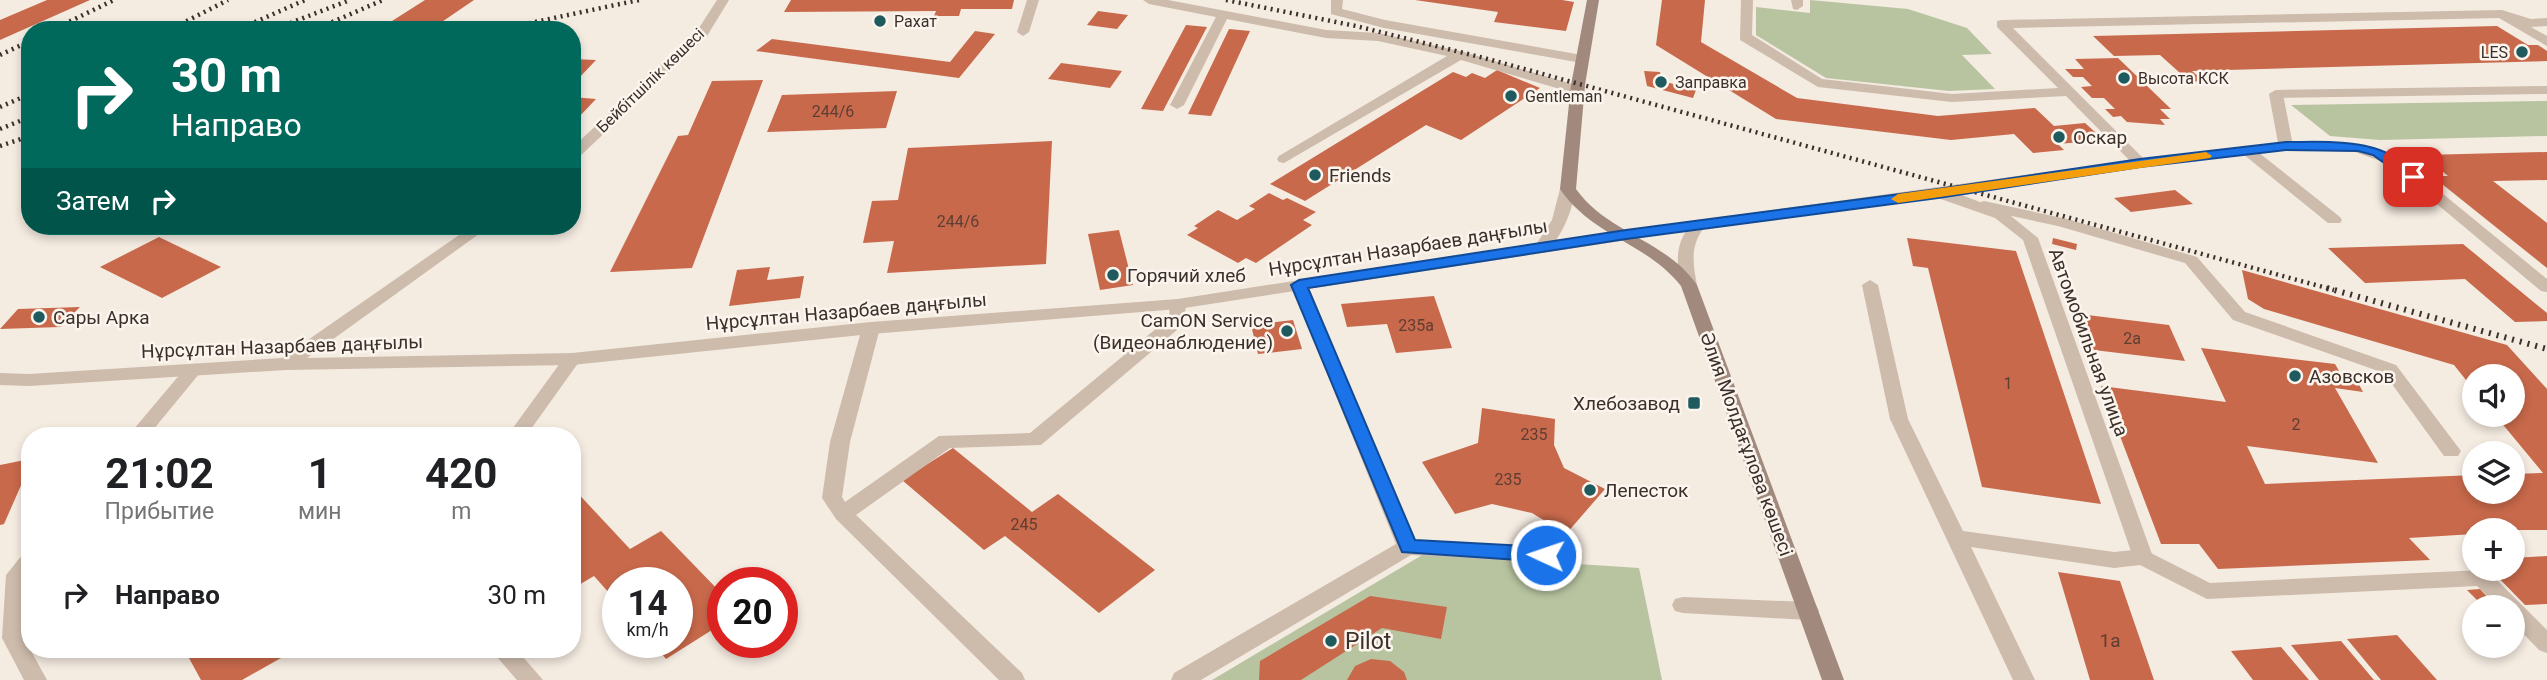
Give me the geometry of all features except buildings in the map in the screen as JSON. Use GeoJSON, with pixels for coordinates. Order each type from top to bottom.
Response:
{"type":"FeatureCollection","features":[{"type":"Feature","properties":{"kind":"main road"},"geometry":{"type":"LineString","coordinates":[[1568,189],[1577,90],[1592,0]]}},
{"type":"Feature","properties":{"kind":"main road","name":"Әлия Молдағұлова көшесі"},"geometry":{"type":"LineString","coordinates":[[1568,189],[1581,207],[1675,265],[1689,285],[1833,680]]}},
{"type":"Feature","properties":{"kind":"street","name":"Бейбітшілік көшесі"},"geometry":{"type":"LineString","coordinates":[[581,147],[702,33],[723,0]]}},
{"type":"Feature","properties":{"kind":"street"},"geometry":{"type":"LineString","coordinates":[[1023,32],[1033,0]]}},
{"type":"Feature","properties":{"kind":"street"},"geometry":{"type":"LineString","coordinates":[[1149,0],[1326,34],[1378,37],[1459,55],[1577,90]]}},
{"type":"Feature","properties":{"kind":"street"},"geometry":{"type":"LineString","coordinates":[[1337,0],[1335,11],[1384,24],[1582,59]]}},
{"type":"Feature","properties":{"kind":"street"},"geometry":{"type":"LineString","coordinates":[[1746,0],[1745,37],[1818,83],[1952,99],[2070,93]]}},
{"type":"Feature","properties":{"kind":"street"},"geometry":{"type":"LineString","coordinates":[[1177,106],[1224,13]]}},
{"type":"Feature","properties":{"kind":"street"},"geometry":{"type":"LineString","coordinates":[[2502,14],[2547,41]]}},
{"type":"Feature","properties":{"kind":"street"},"geometry":{"type":"LineString","coordinates":[[2140,163],[2002,24],[2502,14],[2530,23],[2547,22]]}},
{"type":"Feature","properties":{"kind":"street"},"geometry":{"type":"LineString","coordinates":[[1284,159],[1459,55]]}},
{"type":"Feature","properties":{"kind":"street"},"geometry":{"type":"LineString","coordinates":[[2286,146],[2276,94],[2547,90]]}},
{"type":"Feature","properties":{"kind":"street","name":"Нұрсұлтан Назарбаев даңғылы"},"geometry":{"type":"LineString","coordinates":[[0,379],[29,380],[286,364],[572,359],[871,328],[1178,304],[1626,234],[2140,163],[2286,146],[2358,147],[2378,152],[2394,161],[2547,287]]}},
{"type":"Feature","properties":{"kind":"street"},"geometry":{"type":"LineString","coordinates":[[2248,151],[2334,220]]}},
{"type":"Feature","properties":{"kind":"street"},"geometry":{"type":"LineString","coordinates":[[1542,247],[1554,234],[1563,217],[1568,189]]}},
{"type":"Feature","properties":{"kind":"street","name":"Автомобильная улица"},"geometry":{"type":"LineString","coordinates":[[1938,193],[1984,206],[2012,220],[2030,238],[2143,558]]}},
{"type":"Feature","properties":{"kind":"street"},"geometry":{"type":"LineString","coordinates":[[1984,206],[2061,222],[2191,260],[2239,316],[2390,369],[2451,451]]}},
{"type":"Feature","properties":{"kind":"street"},"geometry":{"type":"LineString","coordinates":[[1689,285],[1684,258],[1685,245],[1698,225]]}},
{"type":"Feature","properties":{"kind":"street"},"geometry":{"type":"LineString","coordinates":[[286,364],[469,235]]}},
{"type":"Feature","properties":{"kind":"street"},"geometry":{"type":"LineString","coordinates":[[1299,285],[1408,547]]}},
{"type":"Feature","properties":{"kind":"street"},"geometry":{"type":"LineString","coordinates":[[1870,285],[1899,419],[2024,680]]}},
{"type":"Feature","properties":{"kind":"street"},"geometry":{"type":"LineString","coordinates":[[844,514],[946,441],[1034,440],[1178,320],[1178,304]]}},
{"type":"Feature","properties":{"kind":"street"},"geometry":{"type":"LineString","coordinates":[[871,328],[840,442],[832,498],[844,514],[1014,680]]}},
{"type":"Feature","properties":{"kind":"street"},"geometry":{"type":"LineString","coordinates":[[523,427],[572,359]]}},
{"type":"Feature","properties":{"kind":"street"},"geometry":{"type":"LineString","coordinates":[[145,427],[193,370]]}},
{"type":"Feature","properties":{"kind":"street"},"geometry":{"type":"LineString","coordinates":[[1954,537],[2113,560],[2143,558],[2207,591],[2483,578],[2499,595]]}},
{"type":"Feature","properties":{"kind":"street"},"geometry":{"type":"LineString","coordinates":[[1181,680],[1408,547],[1546,555]]}},
{"type":"Feature","properties":{"kind":"street"},"geometry":{"type":"LineString","coordinates":[[21,570],[17,575],[13,638],[21,653]]}},
{"type":"Feature","properties":{"kind":"street"},"geometry":{"type":"LineString","coordinates":[[1683,606],[1808,611]]}},
{"type":"Feature","properties":{"kind":"street"},"geometry":{"type":"LineString","coordinates":[[2525,621],[2547,644]]}},
{"type":"Feature","properties":{"kind":"street"},"geometry":{"type":"LineString","coordinates":[[24,658],[36,680]]}},
{"type":"Feature","properties":{"kind":"street"},"geometry":{"type":"LineString","coordinates":[[510,658],[532,680]]}},
{"type":"Feature","properties":{"kind":"green space"},"geometry":{"type":"Polygon","coordinates":[[[1810,0],[1908,9],[1967,28],[1992,54],[1962,55],[1995,89],[1949,91],[1826,78],[1756,35],[1756,7],[1810,13],[1810,0]]]}},
{"type":"Feature","properties":{"kind":"green space"},"geometry":{"type":"Polygon","coordinates":[[[2547,101],[2547,136],[2380,140],[2330,136],[2291,105],[2547,101]]]}},
{"type":"Feature","properties":{"kind":"green space"},"geometry":{"type":"Polygon","coordinates":[[[1424,554],[1639,568],[1662,680],[1212,680],[1424,554]]]}},
{"type":"Feature","properties":{"kind":"railway"},"geometry":{"type":"LineString","coordinates":[[71,21],[114,0]]}},
{"type":"Feature","properties":{"kind":"railway"},"geometry":{"type":"LineString","coordinates":[[187,21],[228,0]]}},
{"type":"Feature","properties":{"kind":"railway"},"geometry":{"type":"LineString","coordinates":[[257,21],[305,0]]}},
{"type":"Feature","properties":{"kind":"railway"},"geometry":{"type":"LineString","coordinates":[[295,21],[350,0]]}},
{"type":"Feature","properties":{"kind":"railway"},"geometry":{"type":"LineString","coordinates":[[335,21],[383,0]]}},
{"type":"Feature","properties":{"kind":"railway"},"geometry":{"type":"LineString","coordinates":[[540,21],[639,0]]}},
{"type":"Feature","properties":{"kind":"railway"},"geometry":{"type":"LineString","coordinates":[[1226,0],[1356,26],[1484,58],[2334,290]]}},
{"type":"Feature","properties":{"kind":"railway"},"geometry":{"type":"LineString","coordinates":[[0,55],[21,45]]}},
{"type":"Feature","properties":{"kind":"railway"},"geometry":{"type":"LineString","coordinates":[[0,107],[21,98]]}},
{"type":"Feature","properties":{"kind":"railway"},"geometry":{"type":"LineString","coordinates":[[0,129],[21,121]]}},
{"type":"Feature","properties":{"kind":"railway"},"geometry":{"type":"LineString","coordinates":[[0,146],[21,139]]}},
{"type":"Feature","properties":{"kind":"railway"},"geometry":{"type":"LineString","coordinates":[[2327,288],[2547,349]]}},
{"type":"Feature","properties":{"kind":"slow traffic"},"geometry":{"type":"LineString","coordinates":[[1898,199],[2140,163],[2206,156]]}},
{"type":"Feature","properties":{"kind":"place","name":"Рахат"},"geometry":{"type":"Point","coordinates":[880,21]}},
{"type":"Feature","properties":{"kind":"place","name":"LES"},"geometry":{"type":"Point","coordinates":[2522,52]}},
{"type":"Feature","properties":{"kind":"place","name":"Высота КСК"},"geometry":{"type":"Point","coordinates":[2124,78]}},
{"type":"Feature","properties":{"kind":"place","name":"Заправка"},"geometry":{"type":"Point","coordinates":[1661,82]}},
{"type":"Feature","properties":{"kind":"place","name":"Gentleman"},"geometry":{"type":"Point","coordinates":[1511,96]}},
{"type":"Feature","properties":{"kind":"place","name":"Оскар"},"geometry":{"type":"Point","coordinates":[2059,137]}},
{"type":"Feature","properties":{"kind":"place","name":"Friends"},"geometry":{"type":"Point","coordinates":[1315,175]}},
{"type":"Feature","properties":{"kind":"place","name":"Горячий хлеб"},"geometry":{"type":"Point","coordinates":[1113,275]}},
{"type":"Feature","properties":{"kind":"place","name":"Сары Арка"},"geometry":{"type":"Point","coordinates":[39,317]}},
{"type":"Feature","properties":{"kind":"place","name":"CamON Service (Видеонаблюдение)"},"geometry":{"type":"Point","coordinates":[1287,331]}},
{"type":"Feature","properties":{"kind":"place","name":"Азовсков"},"geometry":{"type":"Point","coordinates":[2295,376]}},
{"type":"Feature","properties":{"kind":"place","name":"Хлебозавод"},"geometry":{"type":"Point","coordinates":[1694,403]}},
{"type":"Feature","properties":{"kind":"place","name":"Лепесток"},"geometry":{"type":"Point","coordinates":[1590,490]}},
{"type":"Feature","properties":{"kind":"place","name":"Pilot"},"geometry":{"type":"Point","coordinates":[1331,641]}},
{"type":"Feature","properties":{"kind":"route"},"geometry":{"type":"LineString","coordinates":[[1546,555],[1408,547],[1299,285],[1626,234],[2140,163],[2286,146],[2358,147],[2378,152],[2413,177]]}}]}
